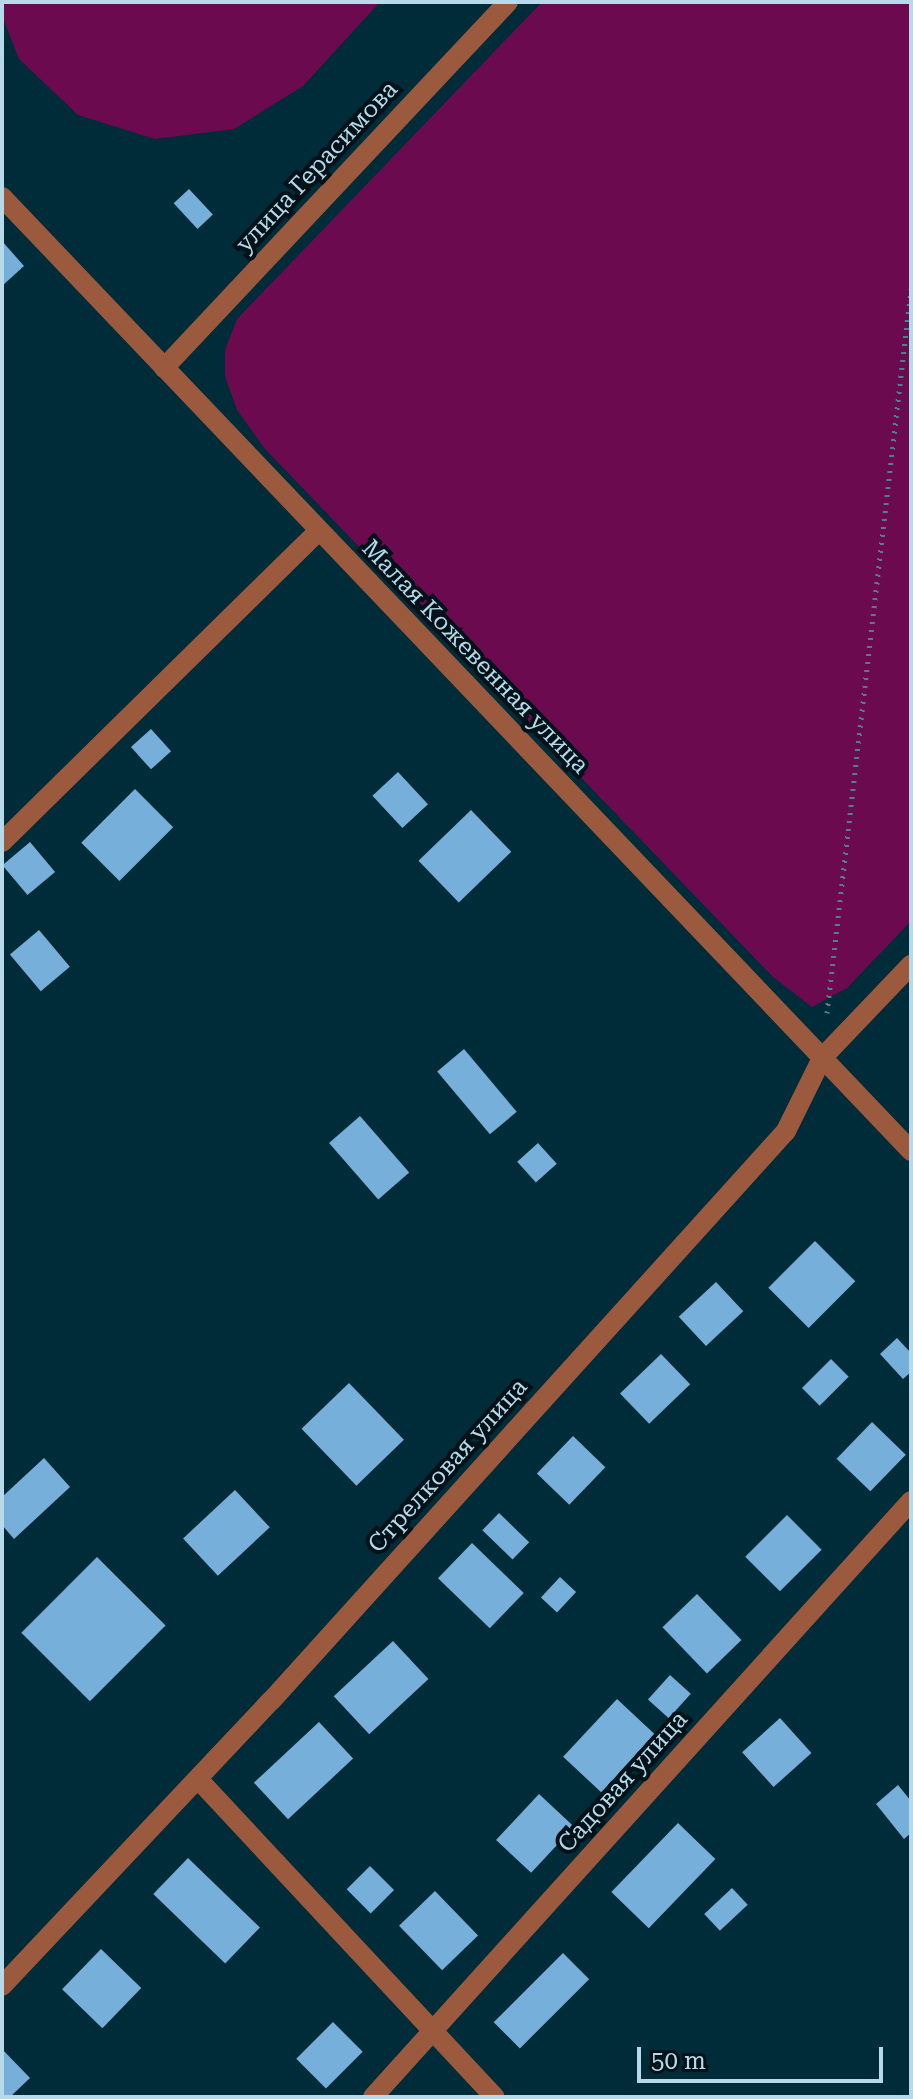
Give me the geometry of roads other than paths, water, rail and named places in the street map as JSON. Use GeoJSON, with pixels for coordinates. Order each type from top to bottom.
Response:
{"type":"FeatureCollection","features":[{"type":"Feature","properties":{"kind":"street","name":"улица Герасимова"},"geometry":{"type":"LineString","coordinates":[[164,368],[508,2]]}},
{"type":"Feature","properties":{"kind":"street","name":"Малая Кожевенная улица"},"geometry":{"type":"LineString","coordinates":[[2,197],[911,1151]]}},
{"type":"Feature","properties":{"kind":"street"},"geometry":{"type":"LineString","coordinates":[[2,842],[319,531]]}},
{"type":"Feature","properties":{"kind":"street","name":"Стрелковая улица"},"geometry":{"type":"LineString","coordinates":[[2,1986],[198,1779],[786,1131],[822,1058],[911,965]]}},
{"type":"Feature","properties":{"kind":"street","name":"Садовая улица"},"geometry":{"type":"LineString","coordinates":[[373,2097],[911,1501]]}},
{"type":"Feature","properties":{"kind":"street"},"geometry":{"type":"LineString","coordinates":[[198,1779],[495,2097]]}}]}
